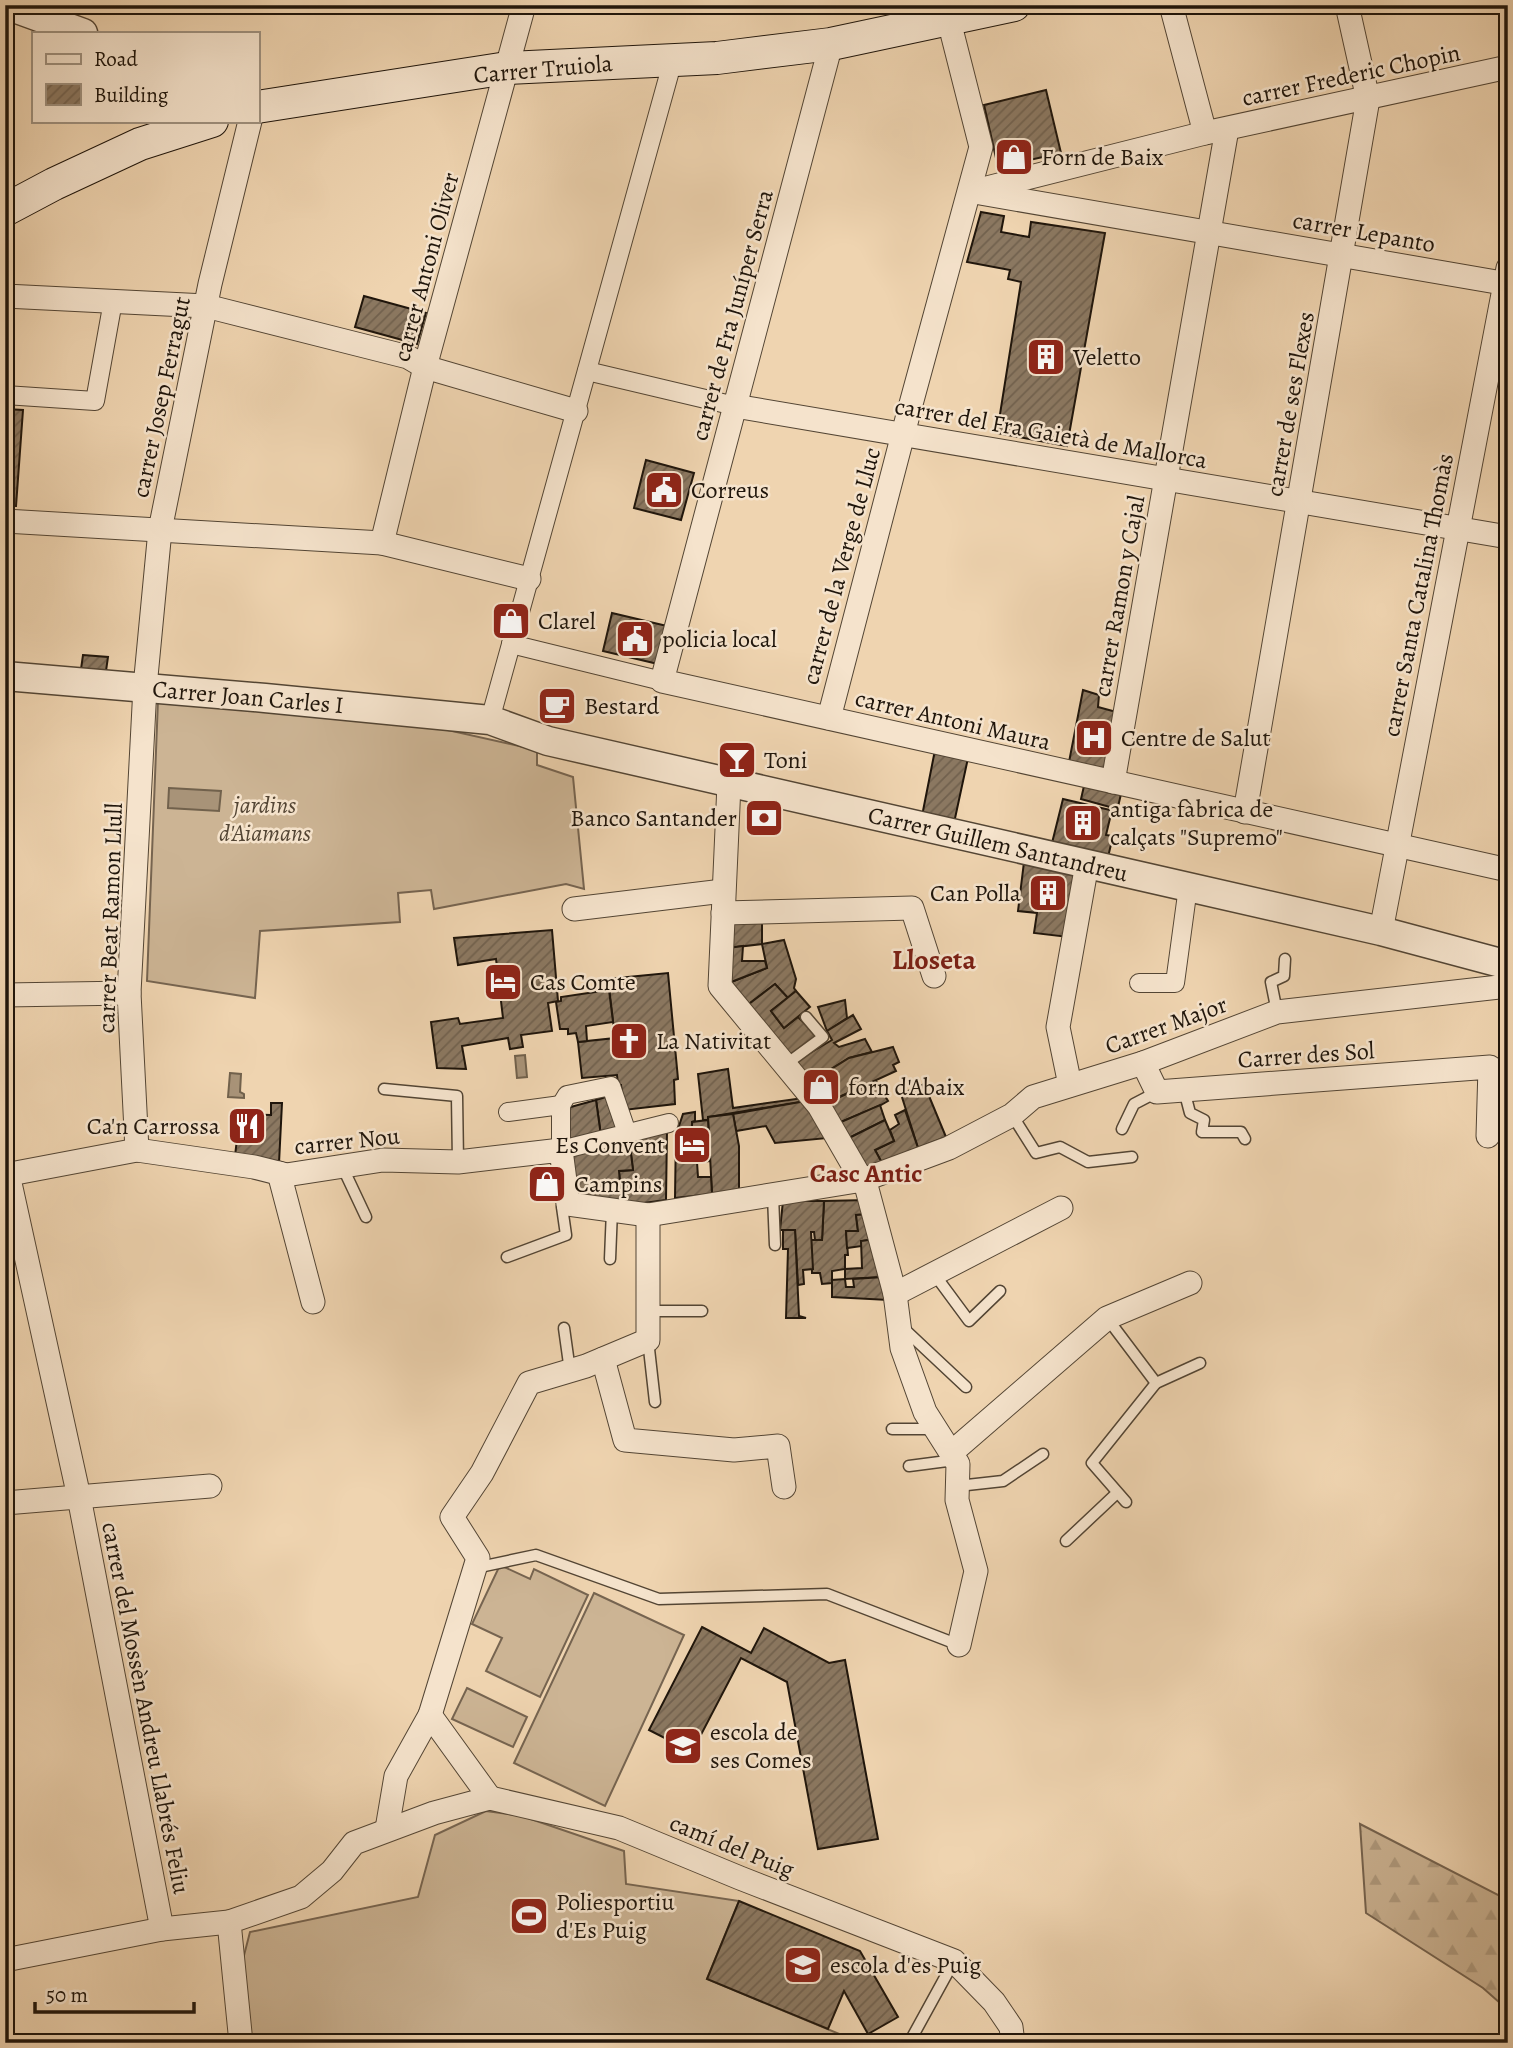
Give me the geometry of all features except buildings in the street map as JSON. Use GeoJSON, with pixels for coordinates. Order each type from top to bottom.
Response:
{"type":"FeatureCollection","features":[{"type":"Feature","properties":{"kind":"main road","name":"Carrer Truiola"},"geometry":{"type":"LineString","coordinates":[[259,107],[507,68],[717,58],[831,44],[949,21],[1014,5]]}},
{"type":"Feature","properties":{"kind":"main road"},"geometry":{"type":"LineString","coordinates":[[5,210],[140,144],[209,122]]}},
{"type":"Feature","properties":{"kind":"street"},"geometry":{"type":"LineString","coordinates":[[6,5],[80,32]]}},
{"type":"Feature","properties":{"kind":"street","name":"carrer Antoni Oliver"},"geometry":{"type":"LineString","coordinates":[[382,543],[425,368],[524,5]]}},
{"type":"Feature","properties":{"kind":"street","name":"carrer Ramon y Cajal"},"geometry":{"type":"LineString","coordinates":[[1113,782],[1210,231],[1216,131],[1171,5]]}},
{"type":"Feature","properties":{"kind":"street","name":"carrer de ses Flexes"},"geometry":{"type":"LineString","coordinates":[[1245,812],[1368,99],[1347,5]]}},
{"type":"Feature","properties":{"kind":"street","name":"carrer de la Verge de Lluc"},"geometry":{"type":"LineString","coordinates":[[829,718],[902,435],[971,192],[981,147],[949,21]]}},
{"type":"Feature","properties":{"kind":"street","name":"carrer de Fra Juníper Serra"},"geometry":{"type":"LineString","coordinates":[[662,681],[831,44]]}},
{"type":"Feature","properties":{"kind":"street"},"geometry":{"type":"LineString","coordinates":[[490,720],[673,60]]}},
{"type":"Feature","properties":{"kind":"street","name":"carrer Frederic Chopin"},"geometry":{"type":"LineString","coordinates":[[971,192],[1216,131],[1508,67]]}},
{"type":"Feature","properties":{"kind":"street","name":"carrer Josep Ferragut"},"geometry":{"type":"LineString","coordinates":[[145,687],[160,530],[206,306],[250,122]]}},
{"type":"Feature","properties":{"kind":"street","name":"carrer Lepanto"},"geometry":{"type":"LineString","coordinates":[[971,192],[1343,255],[1507,279]]}},
{"type":"Feature","properties":{"kind":"street","name":"carrer Santa Catalina Thomàs"},"geometry":{"type":"LineString","coordinates":[[1381,931],[1507,279]]}},
{"type":"Feature","properties":{"kind":"street"},"geometry":{"type":"LineString","coordinates":[[5,296],[206,306],[408,357],[425,368],[576,411]]}},
{"type":"Feature","properties":{"kind":"street"},"geometry":{"type":"LineString","coordinates":[[5,395],[95,401],[113,301]]}},
{"type":"Feature","properties":{"kind":"street","name":"carrer del Fra Gaietà de Mallorca"},"geometry":{"type":"LineString","coordinates":[[587,371],[735,406],[1508,537]]}},
{"type":"Feature","properties":{"kind":"street"},"geometry":{"type":"LineString","coordinates":[[5,521],[382,543],[529,579]]}},
{"type":"Feature","properties":{"kind":"street","name":"carrer Antoni Maura"},"geometry":{"type":"LineString","coordinates":[[511,644],[662,681],[1508,870]]}},
{"type":"Feature","properties":{"kind":"street","name":"Carrer Joan Carles I"},"geometry":{"type":"LineString","coordinates":[[5,676],[490,720]]}},
{"type":"Feature","properties":{"kind":"street","name":"carrer Beat Ramon Llull"},"geometry":{"type":"LineString","coordinates":[[137,1150],[129,993],[145,687]]}},
{"type":"Feature","properties":{"kind":"street","name":"Carrer Guillem Santandreu"},"geometry":{"type":"LineString","coordinates":[[490,720],[548,741],[1381,931],[1508,965]]}},
{"type":"Feature","properties":{"kind":"street"},"geometry":{"type":"LineString","coordinates":[[729,784],[720,986],[819,1106],[863,1180],[895,1294],[902,1348],[925,1412],[958,1464],[957,1500],[976,1571],[959,1645]]}},
{"type":"Feature","properties":{"kind":"street"},"geometry":{"type":"LineString","coordinates":[[1070,1085],[1058,1027],[1087,864]]}},
{"type":"Feature","properties":{"kind":"street"},"geometry":{"type":"LineString","coordinates":[[1139,983],[1175,983],[1188,887]]}},
{"type":"Feature","properties":{"kind":"street"},"geometry":{"type":"LineString","coordinates":[[574,909],[723,902],[912,908],[934,976]]}},
{"type":"Feature","properties":{"kind":"street","name":"Carrer Major"},"geometry":{"type":"LineString","coordinates":[[568,1204],[648,1215],[863,1180],[949,1148],[1012,1115],[1033,1097],[1143,1063],[1277,1012],[1508,986]]}},
{"type":"Feature","properties":{"kind":"street"},"geometry":{"type":"LineString","coordinates":[[5,995],[129,993]]}},
{"type":"Feature","properties":{"kind":"street"},"geometry":{"type":"LineString","coordinates":[[1143,1063],[1157,1092]]}},
{"type":"Feature","properties":{"kind":"street","name":"Carrer des Sol"},"geometry":{"type":"LineString","coordinates":[[1157,1092],[1490,1067],[1488,1136]]}},
{"type":"Feature","properties":{"kind":"street"},"geometry":{"type":"LineString","coordinates":[[568,1204],[561,1150],[561,1105],[567,1095],[611,1086],[627,1133]]}},
{"type":"Feature","properties":{"kind":"street"},"geometry":{"type":"LineString","coordinates":[[508,1112],[561,1105]]}},
{"type":"Feature","properties":{"kind":"street"},"geometry":{"type":"LineString","coordinates":[[561,1150],[669,1124]]}},
{"type":"Feature","properties":{"kind":"street","name":"carrer Nou"},"geometry":{"type":"LineString","coordinates":[[6,1175],[137,1150],[254,1167],[286,1175],[383,1160],[458,1162],[561,1150]]}},
{"type":"Feature","properties":{"kind":"street"},"geometry":{"type":"LineString","coordinates":[[279,1173],[313,1301]]}},
{"type":"Feature","properties":{"kind":"street","name":"carrer del Mossèn Andreu Llabrés Feliu"},"geometry":{"type":"LineString","coordinates":[[6,1175],[79,1497],[162,1929]]}},
{"type":"Feature","properties":{"kind":"street"},"geometry":{"type":"LineString","coordinates":[[895,1294],[1061,1208]]}},
{"type":"Feature","properties":{"kind":"street"},"geometry":{"type":"LineString","coordinates":[[387,1829],[396,1776],[430,1715],[478,1558],[452,1517],[482,1473],[528,1383],[570,1371],[649,1340],[648,1215]]}},
{"type":"Feature","properties":{"kind":"street"},"geometry":{"type":"LineString","coordinates":[[953,1456],[1107,1318],[1190,1283]]}},
{"type":"Feature","properties":{"kind":"street"},"geometry":{"type":"LineString","coordinates":[[603,1359],[625,1440],[734,1450],[778,1446],[784,1487]]}},
{"type":"Feature","properties":{"kind":"street"},"geometry":{"type":"LineString","coordinates":[[5,1503],[211,1486]]}},
{"type":"Feature","properties":{"kind":"street"},"geometry":{"type":"LineString","coordinates":[[430,1715],[490,1798]]}},
{"type":"Feature","properties":{"kind":"street","name":"camí del Puig"},"geometry":{"type":"LineString","coordinates":[[6,1959],[162,1929],[229,1922],[302,1897],[332,1871],[354,1843],[434,1813],[490,1798],[620,1828],[954,1961],[994,2002],[1011,2027],[1013,2043]]}},
{"type":"Feature","properties":{"kind":"street"},"geometry":{"type":"LineString","coordinates":[[229,1922],[240,2043]]}},
{"type":"Feature","properties":{"kind":"lane"},"geometry":{"type":"LineString","coordinates":[[1277,1012],[1271,982],[1284,976],[1285,959]]}},
{"type":"Feature","properties":{"kind":"lane"},"geometry":{"type":"LineString","coordinates":[[785,1065],[823,1037],[806,1017]]}},
{"type":"Feature","properties":{"kind":"lane"},"geometry":{"type":"LineString","coordinates":[[384,1089],[457,1096],[458,1162]]}},
{"type":"Feature","properties":{"kind":"lane"},"geometry":{"type":"LineString","coordinates":[[1184,1090],[1190,1113],[1204,1120],[1202,1132],[1241,1132],[1245,1139]]}},
{"type":"Feature","properties":{"kind":"lane"},"geometry":{"type":"LineString","coordinates":[[1122,1129],[1134,1104],[1157,1092]]}},
{"type":"Feature","properties":{"kind":"lane"},"geometry":{"type":"LineString","coordinates":[[1012,1115],[1036,1153],[1060,1147],[1088,1162],[1132,1157]]}},
{"type":"Feature","properties":{"kind":"lane"},"geometry":{"type":"LineString","coordinates":[[342,1166],[366,1217]]}},
{"type":"Feature","properties":{"kind":"lane"},"geometry":{"type":"LineString","coordinates":[[773,1196],[775,1245]]}},
{"type":"Feature","properties":{"kind":"lane"},"geometry":{"type":"LineString","coordinates":[[507,1257],[566,1235],[562,1207],[568,1204]]}},
{"type":"Feature","properties":{"kind":"lane"},"geometry":{"type":"LineString","coordinates":[[610,1259],[612,1210]]}},
{"type":"Feature","properties":{"kind":"lane"},"geometry":{"type":"LineString","coordinates":[[935,1275],[970,1321],[1000,1291]]}},
{"type":"Feature","properties":{"kind":"lane"},"geometry":{"type":"LineString","coordinates":[[648,1311],[702,1311]]}},
{"type":"Feature","properties":{"kind":"lane"},"geometry":{"type":"LineString","coordinates":[[1107,1318],[1156,1383]]}},
{"type":"Feature","properties":{"kind":"lane"},"geometry":{"type":"LineString","coordinates":[[899,1324],[966,1387]]}},
{"type":"Feature","properties":{"kind":"lane"},"geometry":{"type":"LineString","coordinates":[[564,1328],[570,1371]]}},
{"type":"Feature","properties":{"kind":"lane"},"geometry":{"type":"LineString","coordinates":[[649,1340],[655,1402]]}},
{"type":"Feature","properties":{"kind":"lane"},"geometry":{"type":"LineString","coordinates":[[1126,1502],[1092,1463],[1156,1383],[1200,1363]]}},
{"type":"Feature","properties":{"kind":"lane"},"geometry":{"type":"LineString","coordinates":[[892,1429],[935,1429]]}},
{"type":"Feature","properties":{"kind":"lane"},"geometry":{"type":"LineString","coordinates":[[958,1486],[1003,1481],[1043,1454]]}},
{"type":"Feature","properties":{"kind":"lane"},"geometry":{"type":"LineString","coordinates":[[909,1466],[953,1456]]}},
{"type":"Feature","properties":{"kind":"lane"},"geometry":{"type":"LineString","coordinates":[[1066,1541],[1117,1493]]}},
{"type":"Feature","properties":{"kind":"lane"},"geometry":{"type":"LineString","coordinates":[[475,1568],[536,1555],[659,1599],[827,1594],[959,1645]]}},
{"type":"Feature","properties":{"kind":"lane"},"geometry":{"type":"LineString","coordinates":[[909,2043],[954,1961]]}},
{"type":"Feature","properties":{"kind":"green space","name":"jardins d'Aiamans"},"geometry":{"type":"Polygon","coordinates":[[[158,700],[385,716],[537,750],[537,765],[573,777],[584,889],[566,884],[434,909],[431,890],[398,893],[400,922],[260,931],[255,998],[147,981],[158,700]]]}},
{"type":"Feature","properties":{"kind":"green space"},"geometry":{"type":"Polygon","coordinates":[[[500,1565],[530,1579],[534,1569],[588,1595],[540,1697],[486,1671],[502,1638],[472,1624],[500,1565]]]}},
{"type":"Feature","properties":{"kind":"green space"},"geometry":{"type":"Polygon","coordinates":[[[594,1593],[684,1635],[605,1806],[514,1763],[594,1593]]]}},
{"type":"Feature","properties":{"kind":"green space"},"geometry":{"type":"Polygon","coordinates":[[[467,1688],[527,1717],[513,1747],[452,1719],[467,1688]]]}},
{"type":"Feature","properties":{"kind":"green space","name":"Poliesportiu d'Es Puig"},"geometry":{"type":"Polygon","coordinates":[[[486,1811],[522,1816],[624,1851],[626,1884],[739,1901],[707,1979],[861,2043],[251,2043],[241,1967],[250,1932],[418,1897],[435,1835],[486,1811]]]}},
{"type":"Feature","properties":{"kind":"green space"},"geometry":{"type":"Polygon","coordinates":[[[1360,1824],[1508,1900],[1508,2010],[1483,1988],[1366,1913],[1360,1824]]]}},
{"type":"Feature","properties":{"kind":"shaded area"},"geometry":{"type":"Polygon","coordinates":[[[169,788],[221,791],[219,811],[168,808],[169,788]]]}},
{"type":"Feature","properties":{"kind":"shaded area"},"geometry":{"type":"Polygon","coordinates":[[[525,1055],[527,1077],[517,1078],[515,1056],[525,1055]]]}},
{"type":"Feature","properties":{"kind":"shaded area"},"geometry":{"type":"Polygon","coordinates":[[[230,1073],[241,1074],[240,1092],[244,1094],[244,1098],[228,1097],[230,1073]]]}},
{"type":"Feature","properties":{"kind":"place","name":"Forn de Baix"},"geometry":{"type":"Point","coordinates":[1014,157]}},
{"type":"Feature","properties":{"kind":"place","name":"Veletto"},"geometry":{"type":"Point","coordinates":[1046,357]}},
{"type":"Feature","properties":{"kind":"place","name":"Correus"},"geometry":{"type":"Point","coordinates":[664,490]}},
{"type":"Feature","properties":{"kind":"place","name":"Clarel"},"geometry":{"type":"Point","coordinates":[511,621]}},
{"type":"Feature","properties":{"kind":"place","name":"policia local"},"geometry":{"type":"Point","coordinates":[635,639]}},
{"type":"Feature","properties":{"kind":"place","name":"Bestard"},"geometry":{"type":"Point","coordinates":[557,706]}},
{"type":"Feature","properties":{"kind":"place","name":"Centre de Salut"},"geometry":{"type":"Point","coordinates":[1094,738]}},
{"type":"Feature","properties":{"kind":"place","name":"Toni"},"geometry":{"type":"Point","coordinates":[737,760]}},
{"type":"Feature","properties":{"kind":"place","name":"Banco Santander"},"geometry":{"type":"Point","coordinates":[764,818]}},
{"type":"Feature","properties":{"kind":"place","name":"antiga fàbrica de calçats \"Supremo\""},"geometry":{"type":"Point","coordinates":[1083,823]}},
{"type":"Feature","properties":{"kind":"place","name":"Can Polla"},"geometry":{"type":"Point","coordinates":[1048,893]}},
{"type":"Feature","properties":{"kind":"place","name":"Cas Comte"},"geometry":{"type":"Point","coordinates":[503,982]}},
{"type":"Feature","properties":{"kind":"place","name":"La Nativitat"},"geometry":{"type":"Point","coordinates":[629,1041]}},
{"type":"Feature","properties":{"kind":"place","name":"forn d'Abaix"},"geometry":{"type":"Point","coordinates":[821,1087]}},
{"type":"Feature","properties":{"kind":"place","name":"Ca'n Carrossa"},"geometry":{"type":"Point","coordinates":[247,1126]}},
{"type":"Feature","properties":{"kind":"place","name":"Es Convent"},"geometry":{"type":"Point","coordinates":[692,1145]}},
{"type":"Feature","properties":{"kind":"place","name":"Campins"},"geometry":{"type":"Point","coordinates":[547,1184]}},
{"type":"Feature","properties":{"kind":"place","name":"escola de ses Comes"},"geometry":{"type":"Point","coordinates":[683,1746]}},
{"type":"Feature","properties":{"kind":"place","name":"Poliesportiu d'Es Puig"},"geometry":{"type":"Point","coordinates":[529,1916]}},
{"type":"Feature","properties":{"kind":"place","name":"escola d'es Puig"},"geometry":{"type":"Point","coordinates":[803,1965]}},
{"type":"Feature","properties":{"kind":"district","name":"Lloseta"},"geometry":{"type":"Point","coordinates":[934,959]}},
{"type":"Feature","properties":{"kind":"district","name":"Casc Antic"},"geometry":{"type":"Point","coordinates":[866,1173]}}]}
